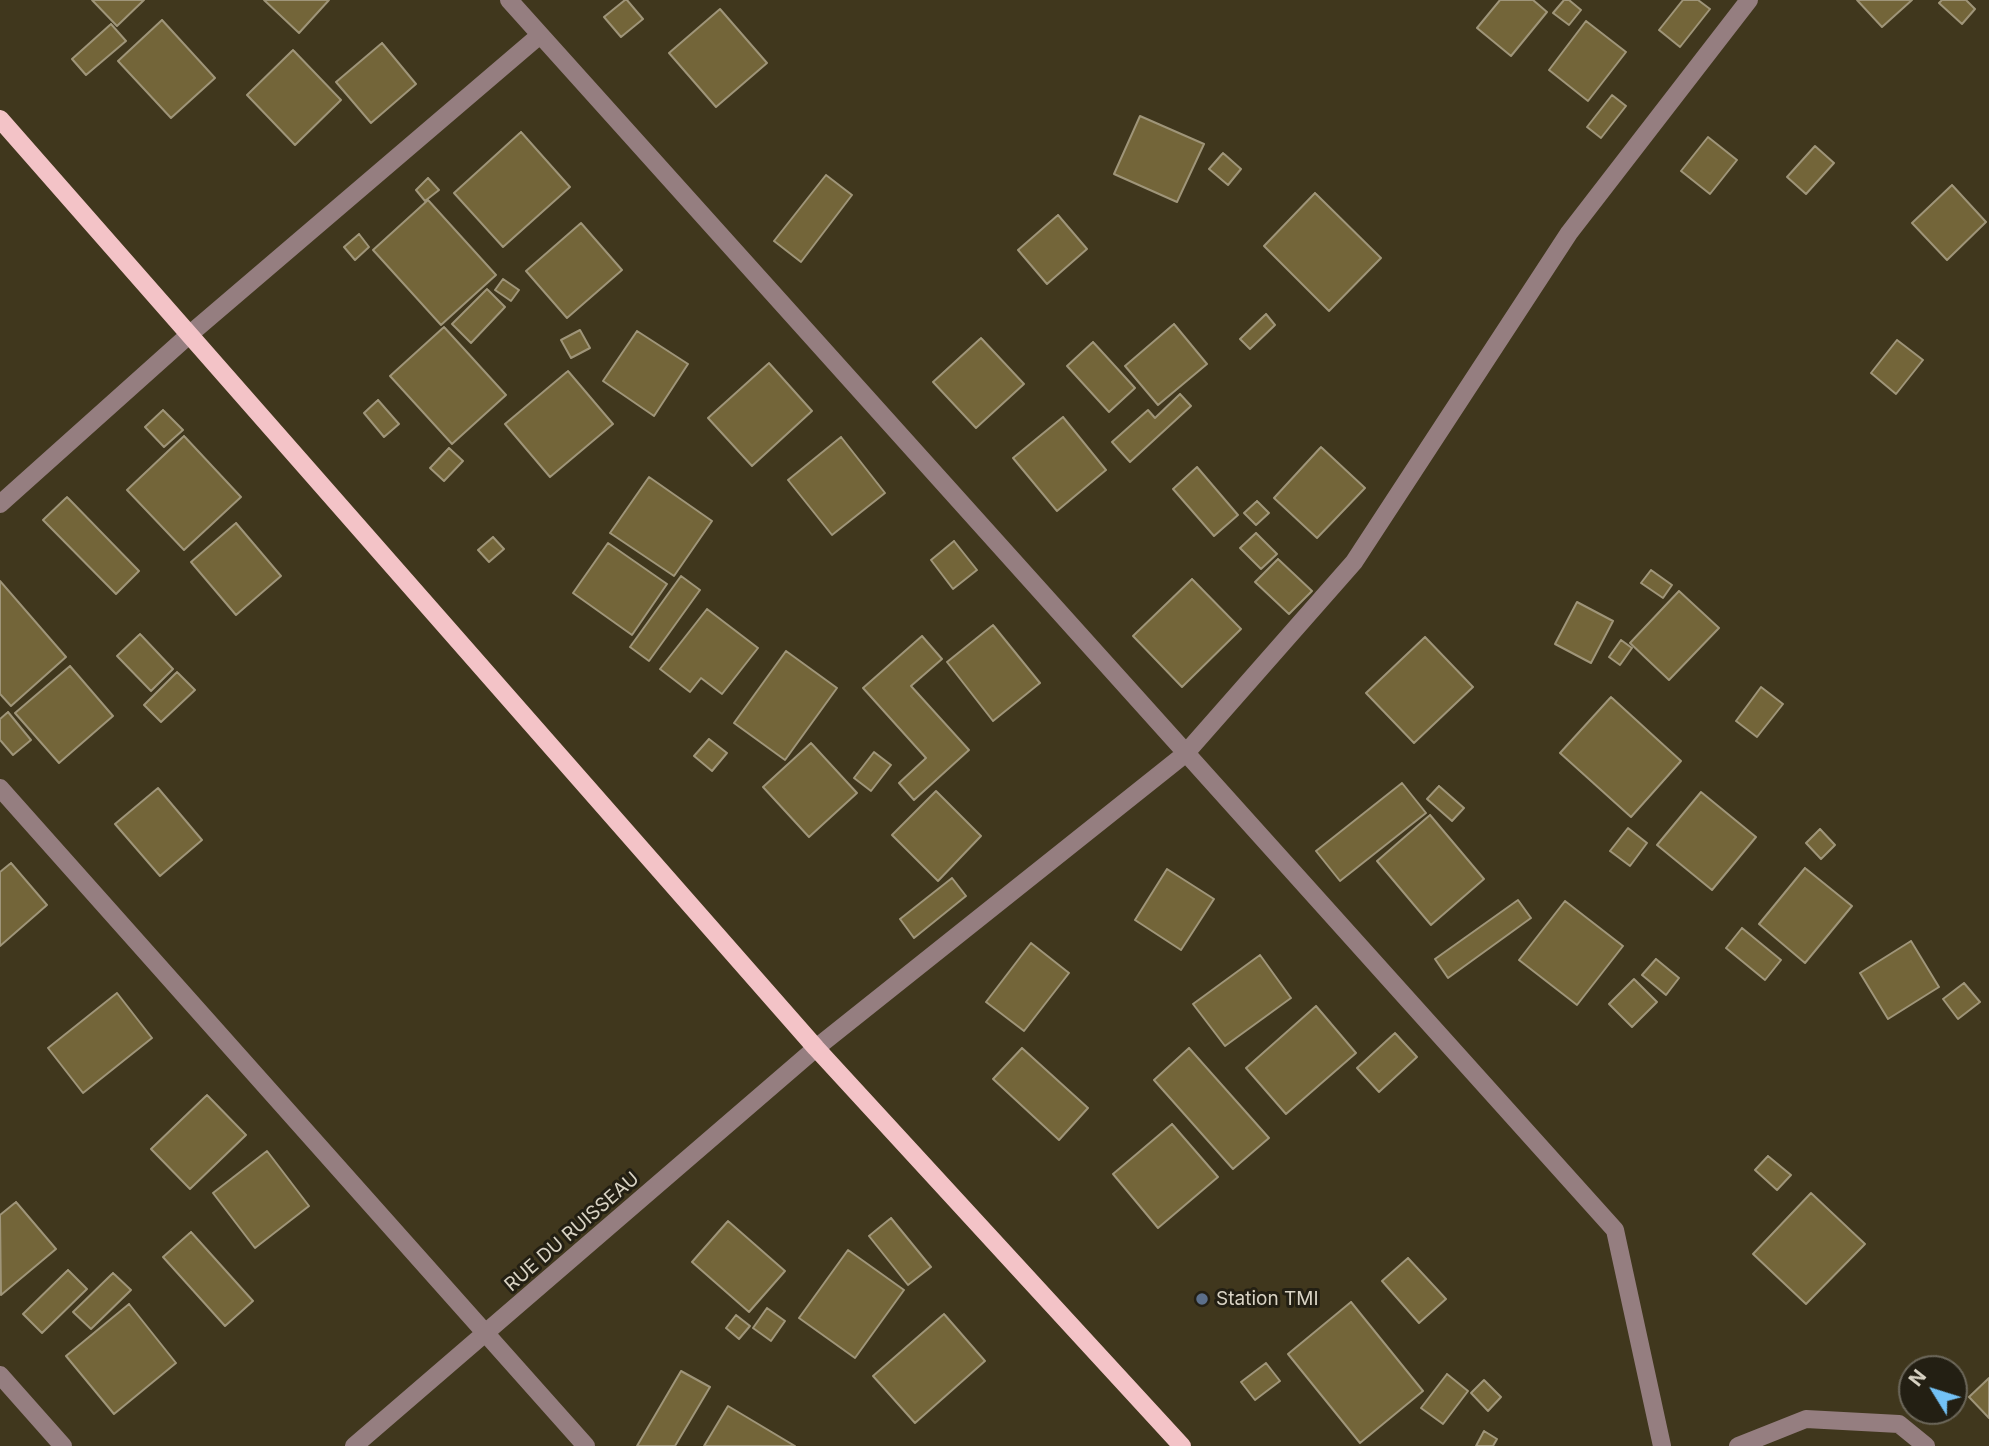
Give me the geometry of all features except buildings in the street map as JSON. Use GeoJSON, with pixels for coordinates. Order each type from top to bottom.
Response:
{"type":"FeatureCollection","features":[{"type":"Feature","properties":{"kind":"main road"},"geometry":{"type":"LineString","coordinates":[[0,119],[816,1048],[1182,1446]]}},
{"type":"Feature","properties":{"kind":"street"},"geometry":{"type":"LineString","coordinates":[[509,0],[1615,1230],[1661,1446]]}},
{"type":"Feature","properties":{"kind":"street","name":"RUE DU RUISSEAU"},"geometry":{"type":"LineString","coordinates":[[354,1446],[816,1048],[1185,754],[1354,562],[1569,233],[1749,0]]}},
{"type":"Feature","properties":{"kind":"street"},"geometry":{"type":"LineString","coordinates":[[0,504],[190,334],[540,35]]}},
{"type":"Feature","properties":{"kind":"street"},"geometry":{"type":"LineString","coordinates":[[0,788],[586,1446]]}},
{"type":"Feature","properties":{"kind":"street"},"geometry":{"type":"LineString","coordinates":[[0,1376],[63,1446]]}},
{"type":"Feature","properties":{"kind":"street"},"geometry":{"type":"LineString","coordinates":[[1738,1446],[1806,1419],[1899,1424],[1926,1446]]}},
{"type":"Feature","properties":{"kind":"place","name":"Station TMI"},"geometry":{"type":"Point","coordinates":[1202,1299]}}]}
